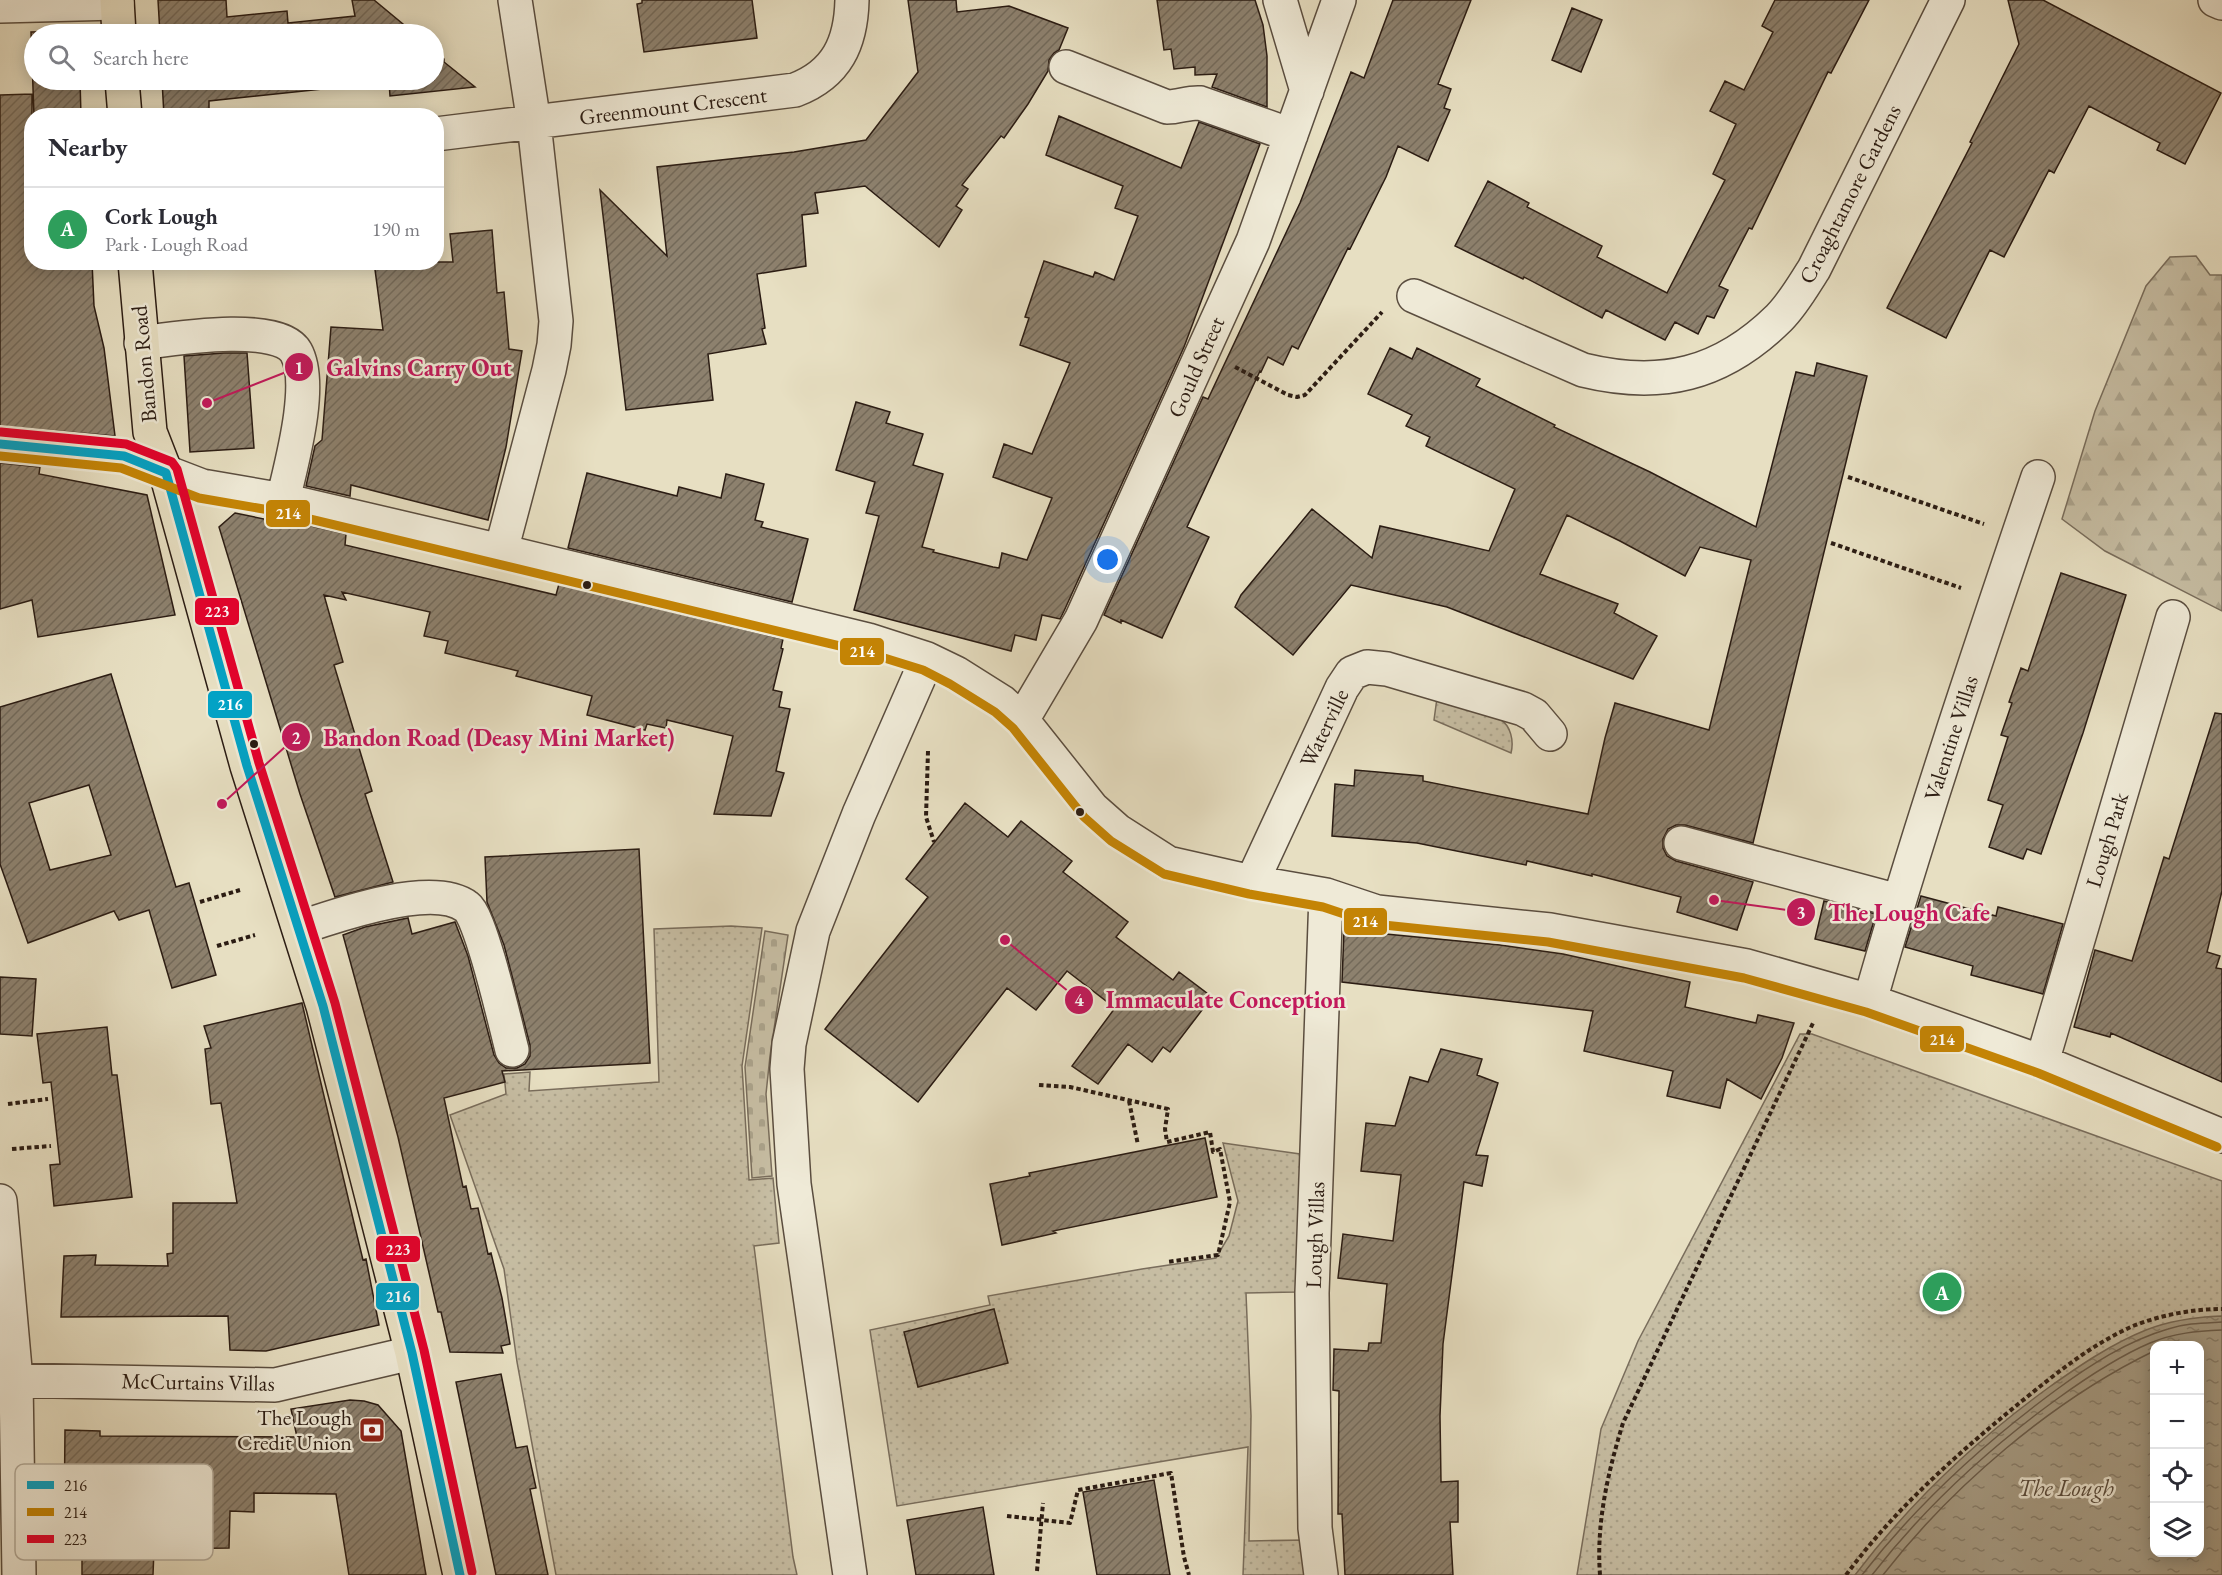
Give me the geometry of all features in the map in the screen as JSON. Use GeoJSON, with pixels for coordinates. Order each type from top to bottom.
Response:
{"type":"FeatureCollection","features":[{"type":"Feature","properties":{"kind":"main road"},"geometry":{"type":"LineString","coordinates":[[123,90],[124,108]]}},
{"type":"Feature","properties":{"kind":"main road","name":"Bandon Road"},"geometry":{"type":"LineString","coordinates":[[136,270],[150,432],[166,473],[247,766],[323,1006],[412,1353],[435,1449],[460,1575]]}},
{"type":"Feature","properties":{"kind":"street"},"geometry":{"type":"LineString","coordinates":[[501,550],[545,387],[554,345],[556,321],[534,123],[515,0]]}},
{"type":"Feature","properties":{"kind":"street","name":"Greenmount Crescent"},"geometry":{"type":"LineString","coordinates":[[444,133],[795,90],[814,82],[831,67],[844,48],[851,25],[852,0]]}},
{"type":"Feature","properties":{"kind":"street"},"geometry":{"type":"LineString","coordinates":[[1280,0],[1307,91]]}},
{"type":"Feature","properties":{"kind":"street","name":"Gould Street"},"geometry":{"type":"LineString","coordinates":[[1022,720],[1081,620],[1252,242],[1339,0]]}},
{"type":"Feature","properties":{"kind":"street","name":"Croaghtamore Gardens"},"geometry":{"type":"LineString","coordinates":[[1414,296],[1583,370],[1604,375],[1664,378],[1709,368],[1760,334],[1779,318],[1799,294],[1824,250],[1948,0]]}},
{"type":"Feature","properties":{"kind":"street"},"geometry":{"type":"LineString","coordinates":[[2215,0],[2222,3]]}},
{"type":"Feature","properties":{"kind":"street"},"geometry":{"type":"LineString","coordinates":[[0,6],[118,13]]}},
{"type":"Feature","properties":{"kind":"street"},"geometry":{"type":"LineString","coordinates":[[1066,67],[1167,107],[1180,107],[1192,102],[1200,103],[1291,135]]}},
{"type":"Feature","properties":{"kind":"street"},"geometry":{"type":"LineString","coordinates":[[141,343],[252,333],[279,339],[295,350],[301,369],[301,417],[283,500]]}},
{"type":"Feature","properties":{"kind":"street"},"geometry":{"type":"LineString","coordinates":[[0,444],[124,456],[202,486],[283,500],[501,550],[868,640],[927,659],[956,673],[1002,702],[1022,720],[1092,808],[1118,831],[1168,863],[1252,882],[1326,894],[1377,912],[1550,930],[1736,963],[1870,1001],[2042,1062],[2222,1136]]}},
{"type":"Feature","properties":{"kind":"street","name":"Valentine Villas"},"geometry":{"type":"LineString","coordinates":[[1870,1001],[1898,901],[2038,477]]}},
{"type":"Feature","properties":{"kind":"street","name":"Lough Park"},"geometry":{"type":"LineString","coordinates":[[2042,1062],[2173,617]]}},
{"type":"Feature","properties":{"kind":"street"},"geometry":{"type":"LineString","coordinates":[[850,1575],[794,1184],[787,1069],[789,1044],[813,931],[864,804],[927,659]]}},
{"type":"Feature","properties":{"kind":"street","name":"Waterville"},"geometry":{"type":"LineString","coordinates":[[1252,882],[1325,722],[1352,673],[1367,667],[1387,669],[1510,704],[1534,715],[1550,735]]}},
{"type":"Feature","properties":{"kind":"street"},"geometry":{"type":"LineString","coordinates":[[1681,843],[1898,901]]}},
{"type":"Feature","properties":{"kind":"street","name":"Lough Villas"},"geometry":{"type":"LineString","coordinates":[[1321,1575],[1315,1528],[1312,1293],[1326,894]]}},
{"type":"Feature","properties":{"kind":"street"},"geometry":{"type":"LineString","coordinates":[[299,928],[372,906],[424,897],[452,899],[468,907],[479,927],[512,1050]]}},
{"type":"Feature","properties":{"kind":"street"},"geometry":{"type":"LineString","coordinates":[[0,1201],[15,1504]]}},
{"type":"Feature","properties":{"kind":"street","name":"McCurtains Villas"},"geometry":{"type":"LineString","coordinates":[[8,1380],[275,1385],[412,1353]]}},
{"type":"Feature","properties":{"kind":"street"},"geometry":{"type":"LineString","coordinates":[[18,1560],[19,1575]]}},
{"type":"Feature","properties":{"kind":"path"},"geometry":{"type":"LineString","coordinates":[[1203,349],[1288,395],[1297,397],[1305,395],[1386,308],[1405,296],[1414,296]]}},
{"type":"Feature","properties":{"kind":"path"},"geometry":{"type":"LineString","coordinates":[[1848,477],[2018,536]]}},
{"type":"Feature","properties":{"kind":"path"},"geometry":{"type":"LineString","coordinates":[[1831,543],[1996,601]]}},
{"type":"Feature","properties":{"kind":"path"},"geometry":{"type":"LineString","coordinates":[[929,742],[926,817],[934,842]]}},
{"type":"Feature","properties":{"kind":"path"},"geometry":{"type":"LineString","coordinates":[[200,902],[240,890]]}},
{"type":"Feature","properties":{"kind":"path"},"geometry":{"type":"LineString","coordinates":[[217,946],[255,935]]}},
{"type":"Feature","properties":{"kind":"path"},"geometry":{"type":"LineString","coordinates":[[1600,1575],[1602,1509],[1623,1423],[1817,1015]]}},
{"type":"Feature","properties":{"kind":"path"},"geometry":{"type":"LineString","coordinates":[[1039,1085],[1070,1087],[1168,1109],[1165,1129],[1167,1142],[1210,1132],[1213,1152],[1220,1149],[1230,1202],[1218,1255],[1167,1262]]}},
{"type":"Feature","properties":{"kind":"path"},"geometry":{"type":"LineString","coordinates":[[8,1104],[48,1099]]}},
{"type":"Feature","properties":{"kind":"path"},"geometry":{"type":"LineString","coordinates":[[1129,1101],[1138,1145]]}},
{"type":"Feature","properties":{"kind":"path"},"geometry":{"type":"LineString","coordinates":[[12,1149],[51,1146]]}},
{"type":"Feature","properties":{"kind":"path"},"geometry":{"type":"LineString","coordinates":[[1846,1575],[1879,1533],[1915,1495],[1989,1428],[2061,1370],[2092,1349],[2136,1325],[2183,1311],[2222,1309]]}},
{"type":"Feature","properties":{"kind":"path"},"geometry":{"type":"LineString","coordinates":[[1007,1516],[1070,1523],[1078,1490],[1171,1473],[1184,1557],[1190,1575]]}},
{"type":"Feature","properties":{"kind":"path"},"geometry":{"type":"LineString","coordinates":[[1037,1571],[1043,1503]]}},
{"type":"Feature","properties":{"kind":"green space"},"geometry":{"type":"Polygon","coordinates":[[[2196,256],[2210,275],[2222,275],[2222,611],[2105,551],[2062,519],[2095,411],[2146,286],[2170,257],[2196,256]]]}},
{"type":"Feature","properties":{"kind":"green space"},"geometry":{"type":"Polygon","coordinates":[[[1437,698],[1500,719],[1511,734],[1511,753],[1434,720],[1437,698]]]}},
{"type":"Feature","properties":{"kind":"green space"},"geometry":{"type":"Polygon","coordinates":[[[731,926],[762,928],[742,1066],[749,1180],[773,1178],[779,1243],[754,1246],[797,1575],[556,1575],[517,1362],[504,1269],[450,1115],[506,1094],[504,1074],[530,1072],[529,1091],[659,1082],[654,929],[731,926]]]}},
{"type":"Feature","properties":{"kind":"green space"},"geometry":{"type":"Polygon","coordinates":[[[765,931],[788,935],[766,1094],[772,1176],[752,1178],[745,1067],[765,931]]]}},
{"type":"Feature","properties":{"kind":"green space"},"geometry":{"type":"Polygon","coordinates":[[[1800,1034],[1812,1034],[2222,1181],[2222,1575],[1577,1575],[1601,1429],[1638,1341],[1800,1034]]]}},
{"type":"Feature","properties":{"kind":"green space"},"geometry":{"type":"Polygon","coordinates":[[[1223,1143],[1307,1155],[1296,1292],[1246,1293],[1251,1416],[1249,1541],[1305,1540],[1307,1575],[1243,1575],[1248,1447],[897,1506],[870,1330],[990,1305],[988,1296],[1216,1258],[1229,1236],[1238,1201],[1223,1143]]]}},
{"type":"Feature","properties":{"kind":"water","name":"The Lough"},"geometry":{"type":"Polygon","coordinates":[[[2222,1316],[2222,1575],[1855,1575],[1898,1523],[1944,1475],[2021,1408],[2095,1356],[2120,1342],[2155,1327],[2193,1318],[2222,1316]]]}},
{"type":"Feature","properties":{"kind":"building"},"geometry":{"type":"Polygon","coordinates":[[[158,0],[226,0],[227,17],[287,11],[288,23],[355,16],[352,0],[374,0],[403,24],[159,24],[158,0]]]}},
{"type":"Feature","properties":{"kind":"building"},"geometry":{"type":"Polygon","coordinates":[[[642,0],[752,0],[757,38],[644,52],[637,4],[642,3],[642,0]]]}},
{"type":"Feature","properties":{"kind":"building"},"geometry":{"type":"Polygon","coordinates":[[[908,0],[956,0],[957,12],[1009,6],[1068,28],[1059,50],[1049,60],[1048,71],[1028,104],[1004,138],[1001,136],[962,185],[968,189],[956,206],[962,210],[939,247],[865,186],[815,193],[818,213],[802,215],[806,266],[757,274],[765,328],[762,329],[766,344],[708,354],[713,400],[626,410],[600,190],[667,256],[657,167],[794,152],[866,140],[918,72],[908,0]]]}},
{"type":"Feature","properties":{"kind":"building"},"geometry":{"type":"Polygon","coordinates":[[[1157,0],[1255,0],[1263,25],[1267,56],[1267,107],[1212,87],[1217,74],[1195,75],[1195,67],[1174,69],[1171,49],[1164,50],[1157,0]]]}},
{"type":"Feature","properties":{"kind":"building"},"geometry":{"type":"Polygon","coordinates":[[[1393,0],[1471,0],[1438,84],[1451,89],[1444,108],[1450,110],[1428,161],[1398,146],[1386,177],[1298,349],[1292,346],[1283,365],[1268,357],[1260,371],[1187,527],[1209,537],[1162,638],[1121,620],[1121,623],[1104,615],[1203,397],[1208,399],[1300,203],[1351,72],[1364,78],[1393,0]]]}},
{"type":"Feature","properties":{"kind":"building"},"geometry":{"type":"Polygon","coordinates":[[[1775,0],[1869,0],[1831,73],[1828,72],[1752,229],[1749,228],[1719,286],[1728,290],[1714,318],[1707,316],[1698,334],[1675,322],[1665,340],[1606,310],[1602,318],[1524,277],[1523,279],[1455,246],[1488,181],[1529,203],[1527,207],[1602,246],[1597,257],[1667,293],[1725,180],[1713,174],[1736,124],[1710,111],[1725,81],[1744,90],[1773,32],[1762,26],[1775,0]]]}},
{"type":"Feature","properties":{"kind":"building"},"geometry":{"type":"Polygon","coordinates":[[[2008,0],[2043,0],[2221,93],[2185,164],[2157,150],[2160,143],[2089,106],[2054,173],[2049,170],[2004,257],[1990,250],[1946,338],[1887,308],[1972,143],[1970,142],[2019,44],[2008,0]]]}},
{"type":"Feature","properties":{"kind":"building"},"geometry":{"type":"Polygon","coordinates":[[[1572,8],[1602,20],[1581,72],[1552,60],[1572,8]]]}},
{"type":"Feature","properties":{"kind":"building"},"geometry":{"type":"Polygon","coordinates":[[[444,62],[475,87],[390,96],[390,90],[444,90],[444,62]]]}},
{"type":"Feature","properties":{"kind":"building"},"geometry":{"type":"Polygon","coordinates":[[[33,90],[80,90],[81,108],[34,108],[33,90]]]}},
{"type":"Feature","properties":{"kind":"building"},"geometry":{"type":"Polygon","coordinates":[[[163,90],[313,90],[209,101],[209,108],[164,108],[163,90]]]}},
{"type":"Feature","properties":{"kind":"building"},"geometry":{"type":"Polygon","coordinates":[[[32,94],[32,108],[24,108],[24,270],[92,270],[94,306],[104,348],[115,436],[0,426],[0,95],[32,94]]]}},
{"type":"Feature","properties":{"kind":"building"},"geometry":{"type":"Polygon","coordinates":[[[1059,116],[1181,168],[1199,122],[1260,144],[1184,347],[1064,611],[1060,619],[1042,615],[1036,640],[1015,635],[1011,651],[854,610],[879,516],[866,513],[875,482],[836,470],[856,402],[890,412],[886,423],[923,434],[913,465],[943,474],[922,547],[934,550],[933,552],[999,568],[1002,553],[1027,560],[1052,498],[993,477],[1004,444],[1032,454],[1070,363],[1020,345],[1029,318],[1025,317],[1044,261],[1093,277],[1095,272],[1114,280],[1138,216],[1115,208],[1123,186],[1046,155],[1059,116]]]}},
{"type":"Feature","properties":{"kind":"building"},"geometry":{"type":"Polygon","coordinates":[[[492,230],[497,293],[504,292],[509,349],[522,351],[506,447],[488,520],[351,485],[350,496],[306,486],[315,446],[322,440],[331,327],[383,330],[375,270],[444,270],[444,262],[453,262],[450,234],[492,230]]]}},
{"type":"Feature","properties":{"kind":"building"},"geometry":{"type":"Polygon","coordinates":[[[1390,348],[1412,359],[1417,348],[1480,379],[1476,386],[1756,527],[1796,372],[1814,376],[1817,363],[1867,376],[1753,843],[1685,825],[1676,825],[1668,829],[1663,839],[1663,848],[1667,856],[1676,861],[1753,882],[1737,930],[1677,912],[1681,897],[1592,874],[1592,876],[1527,861],[1526,865],[1417,843],[1332,836],[1335,784],[1354,786],[1355,770],[1423,776],[1423,781],[1588,814],[1615,703],[1709,730],[1751,560],[1700,547],[1685,576],[1567,515],[1540,574],[1618,604],[1614,613],[1657,636],[1633,679],[1447,607],[1351,585],[1293,655],[1235,607],[1241,595],[1312,509],[1372,558],[1380,526],[1489,551],[1515,489],[1426,446],[1430,437],[1406,426],[1412,415],[1368,394],[1390,348]]]}},
{"type":"Feature","properties":{"kind":"building"},"geometry":{"type":"Polygon","coordinates":[[[247,353],[254,448],[190,452],[184,356],[247,353]]]}},
{"type":"Feature","properties":{"kind":"building"},"geometry":{"type":"Polygon","coordinates":[[[0,463],[40,467],[39,474],[147,495],[175,615],[38,637],[32,600],[0,609],[0,463]]]}},
{"type":"Feature","properties":{"kind":"building"},"geometry":{"type":"Polygon","coordinates":[[[587,473],[677,496],[679,487],[721,498],[726,474],[764,484],[755,520],[763,522],[761,527],[808,539],[792,602],[568,548],[587,473]]]}},
{"type":"Feature","properties":{"kind":"building"},"geometry":{"type":"Polygon","coordinates":[[[235,513],[293,525],[294,522],[346,534],[345,545],[556,595],[559,584],[783,639],[781,648],[783,649],[773,690],[782,692],[779,707],[790,709],[776,771],[784,773],[771,816],[714,814],[733,736],[667,720],[666,728],[647,724],[645,730],[587,715],[592,696],[516,676],[518,671],[445,653],[448,641],[424,636],[430,612],[342,592],[346,600],[324,595],[343,662],[334,665],[372,791],[365,794],[393,882],[335,897],[300,794],[219,527],[235,513]]]}},
{"type":"Feature","properties":{"kind":"building"},"geometry":{"type":"Polygon","coordinates":[[[2061,573],[2126,595],[2083,733],[2041,854],[2027,849],[2023,859],[1989,847],[2003,805],[1988,800],[2008,737],[2001,735],[2012,703],[2009,702],[2021,668],[2028,671],[2061,573]]]}},
{"type":"Feature","properties":{"kind":"building"},"geometry":{"type":"Polygon","coordinates":[[[111,674],[176,887],[189,883],[216,975],[172,988],[149,910],[119,920],[114,911],[28,943],[0,864],[0,707],[111,674]],[[89,785],[29,803],[50,870],[111,855],[89,785]]]}},
{"type":"Feature","properties":{"kind":"building"},"geometry":{"type":"Polygon","coordinates":[[[2215,713],[2222,714],[2222,891],[2207,952],[2220,956],[2216,968],[2222,969],[2222,1082],[2111,1033],[2110,1037],[2074,1027],[2095,950],[2132,961],[2164,857],[2169,859],[2215,713]]]}},
{"type":"Feature","properties":{"kind":"building"},"geometry":{"type":"Polygon","coordinates":[[[965,803],[1008,837],[1021,821],[1072,861],[1063,872],[1128,922],[1116,937],[1173,980],[1179,972],[1212,997],[1170,1052],[1163,1047],[1152,1062],[1128,1044],[1098,1084],[1072,1066],[1115,1008],[1067,971],[1036,1010],[1007,988],[918,1102],[825,1029],[928,897],[906,879],[965,803]]]}},
{"type":"Feature","properties":{"kind":"building"},"geometry":{"type":"Polygon","coordinates":[[[639,849],[650,1063],[502,1071],[505,1082],[444,1098],[463,1187],[466,1186],[471,1209],[478,1208],[488,1254],[491,1253],[510,1344],[501,1346],[503,1353],[450,1352],[441,1312],[438,1312],[398,1137],[343,935],[365,927],[408,918],[412,934],[455,922],[468,956],[494,1055],[506,1068],[517,1068],[525,1064],[530,1056],[530,1045],[504,945],[487,902],[485,857],[639,849]]]}},
{"type":"Feature","properties":{"kind":"building"},"geometry":{"type":"Polygon","coordinates":[[[1921,896],[1996,916],[1998,907],[2063,924],[2043,994],[1971,975],[1973,966],[1905,947],[1921,896]]]}},
{"type":"Feature","properties":{"kind":"building"},"geometry":{"type":"Polygon","coordinates":[[[1824,901],[1876,914],[1865,951],[1815,939],[1824,901]]]}},
{"type":"Feature","properties":{"kind":"building"},"geometry":{"type":"Polygon","coordinates":[[[1344,930],[1500,945],[1563,954],[1690,982],[1685,1007],[1756,1023],[1758,1015],[1794,1023],[1782,1058],[1761,1099],[1727,1079],[1720,1108],[1667,1096],[1673,1071],[1584,1051],[1593,1011],[1342,982],[1344,930]]]}},
{"type":"Feature","properties":{"kind":"building"},"geometry":{"type":"Polygon","coordinates":[[[0,977],[36,979],[32,1036],[0,1034],[0,977]]]}},
{"type":"Feature","properties":{"kind":"building"},"geometry":{"type":"Polygon","coordinates":[[[302,1003],[363,1260],[366,1259],[379,1325],[266,1351],[230,1350],[228,1316],[61,1317],[64,1256],[96,1255],[95,1265],[168,1266],[167,1254],[173,1253],[173,1203],[237,1203],[221,1103],[211,1104],[205,1049],[211,1048],[204,1026],[302,1003]]]}},
{"type":"Feature","properties":{"kind":"building"},"geometry":{"type":"Polygon","coordinates":[[[107,1027],[112,1075],[117,1075],[132,1197],[54,1206],[50,1165],[60,1164],[51,1082],[43,1083],[37,1034],[107,1027]]]}},
{"type":"Feature","properties":{"kind":"building"},"geometry":{"type":"Polygon","coordinates":[[[1441,1049],[1482,1059],[1477,1075],[1498,1083],[1476,1155],[1488,1156],[1482,1186],[1464,1182],[1443,1344],[1440,1416],[1441,1482],[1458,1481],[1458,1522],[1450,1522],[1453,1575],[1345,1575],[1342,1514],[1338,1514],[1339,1391],[1333,1390],[1334,1349],[1368,1351],[1369,1343],[1381,1343],[1387,1284],[1338,1278],[1343,1234],[1393,1241],[1401,1175],[1361,1171],[1366,1123],[1395,1126],[1410,1077],[1428,1082],[1441,1049]]]}},
{"type":"Feature","properties":{"kind":"building"},"geometry":{"type":"Polygon","coordinates":[[[1205,1138],[1217,1197],[1053,1231],[1056,1233],[1002,1245],[990,1184],[1030,1176],[1029,1173],[1205,1138]]]}},
{"type":"Feature","properties":{"kind":"building"},"geometry":{"type":"Polygon","coordinates":[[[994,1309],[1008,1363],[918,1387],[904,1332],[994,1309]]]}},
{"type":"Feature","properties":{"kind":"building"},"geometry":{"type":"Polygon","coordinates":[[[501,1374],[516,1448],[527,1446],[536,1488],[530,1489],[548,1575],[496,1575],[456,1382],[501,1374]]]}},
{"type":"Feature","properties":{"kind":"building"},"geometry":{"type":"Polygon","coordinates":[[[350,1400],[364,1401],[378,1405],[401,1431],[426,1575],[349,1575],[336,1494],[254,1493],[254,1512],[230,1511],[229,1548],[213,1548],[213,1464],[65,1464],[65,1430],[100,1431],[100,1436],[297,1437],[291,1409],[350,1400]]]}},
{"type":"Feature","properties":{"kind":"building"},"geometry":{"type":"Polygon","coordinates":[[[1154,1480],[1170,1575],[1097,1575],[1083,1492],[1154,1480]]]}},
{"type":"Feature","properties":{"kind":"building"},"geometry":{"type":"Polygon","coordinates":[[[983,1507],[994,1575],[916,1575],[907,1520],[983,1507]]]}},
{"type":"Feature","properties":{"kind":"building"},"geometry":{"type":"Polygon","coordinates":[[[82,1560],[154,1560],[153,1575],[82,1575],[82,1560]]]}},
{"type":"Feature","properties":{"kind":"transit line","name":"223"},"geometry":{"type":"LineString","coordinates":[[1,432],[126,444],[172,462],[177,469],[259,763],[335,1003],[424,1350],[472,1572]]}},
{"type":"Feature","properties":{"kind":"transit line","name":"216"},"geometry":{"type":"LineString","coordinates":[[0,444],[124,456],[166,473]]}},
{"type":"Feature","properties":{"kind":"transit line","name":"214"},"geometry":{"type":"LineString","coordinates":[[0,456],[121,468],[199,498],[281,512],[865,652],[923,670],[995,712],[1013,728],[1084,817],[1111,841],[1164,874],[1249,894],[1323,907],[1374,924],[1548,942],[1744,978],[1866,1012],[2038,1073],[2217,1147]]}},
{"type":"Feature","properties":{"kind":"transit line","name":"216"},"geometry":{"type":"LineString","coordinates":[[166,473],[247,766],[323,1006],[412,1353],[460,1575]]}},
{"type":"Feature","properties":{"kind":"place","name":"Galvins Carry Out"},"geometry":{"type":"Point","coordinates":[207,403]}},
{"type":"Feature","properties":{"kind":"place","name":"Bandon Road (Deasy Mini Market)"},"geometry":{"type":"Point","coordinates":[222,804]}},
{"type":"Feature","properties":{"kind":"place","name":"The Lough Cafe"},"geometry":{"type":"Point","coordinates":[1714,900]}},
{"type":"Feature","properties":{"kind":"place","name":"Immaculate Conception"},"geometry":{"type":"Point","coordinates":[1005,940]}},
{"type":"Feature","properties":{"kind":"place","name":"Cork Lough"},"geometry":{"type":"Point","coordinates":[1942,1292]}},
{"type":"Feature","properties":{"kind":"place","name":"The Lough Credit Union"},"geometry":{"type":"Point","coordinates":[372,1430]}}]}
